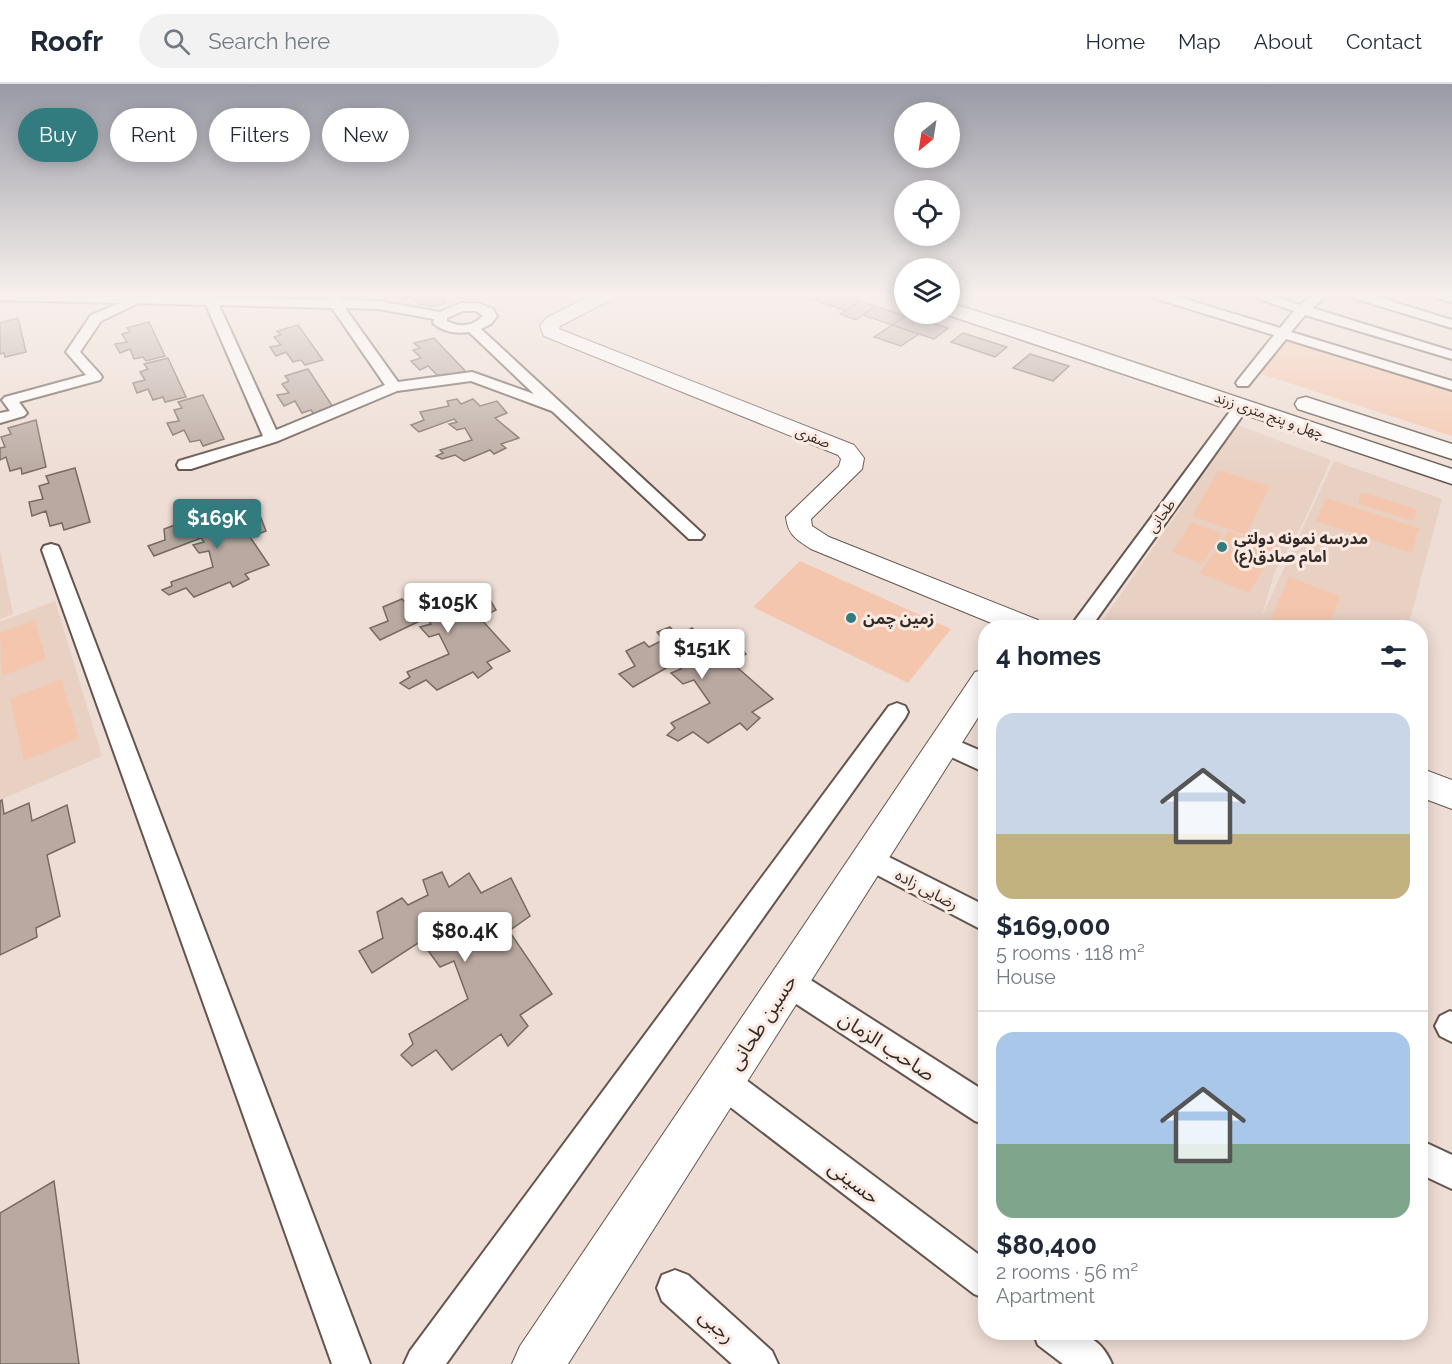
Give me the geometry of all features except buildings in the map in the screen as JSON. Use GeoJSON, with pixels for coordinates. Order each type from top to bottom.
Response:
{"type":"FeatureCollection","features":[{"type":"Feature","properties":{"kind":"main road","name":"چهل و پنج متری زرند"},"geometry":{"type":"LineString","coordinates":[[1089,355],[1452,477]]}},
{"type":"Feature","properties":{"kind":"main road","name":"چهل و پنج متری زرند"},"geometry":{"type":"LineString","coordinates":[[1220,376],[1265,390]]}},
{"type":"Feature","properties":{"kind":"main road","name":"چهل و پنج متری زرند"},"geometry":{"type":"LineString","coordinates":[[1287,397],[1452,452]]}},
{"type":"Feature","properties":{"kind":"street"},"geometry":{"type":"LineString","coordinates":[[0,418],[19,413],[10,400],[95,377],[75,355]]}},
{"type":"Feature","properties":{"kind":"street"},"geometry":{"type":"LineString","coordinates":[[235,355],[272,438]]}},
{"type":"Feature","properties":{"kind":"street"},"geometry":{"type":"LineString","coordinates":[[372,355],[394,387]]}},
{"type":"Feature","properties":{"kind":"street"},"geometry":{"type":"LineString","coordinates":[[500,355],[695,535]]}},
{"type":"Feature","properties":{"kind":"street","name":"صفری"},"geometry":{"type":"LineString","coordinates":[[608,355],[846,450],[853,458],[850,469],[798,517],[800,530],[820,543],[1009,620]]}},
{"type":"Feature","properties":{"kind":"street"},"geometry":{"type":"LineString","coordinates":[[1243,383],[1266,355]]}},
{"type":"Feature","properties":{"kind":"street"},"geometry":{"type":"LineString","coordinates":[[1355,355],[1452,386]]}},
{"type":"Feature","properties":{"kind":"street"},"geometry":{"type":"LineString","coordinates":[[185,465],[272,438],[394,387],[471,376],[556,407]]}},
{"type":"Feature","properties":{"kind":"street","name":"طحانی"},"geometry":{"type":"LineString","coordinates":[[1085,620],[1242,405]]}},
{"type":"Feature","properties":{"kind":"street"},"geometry":{"type":"LineString","coordinates":[[51,550],[351,1364]]}},
{"type":"Feature","properties":{"kind":"street","name":"حسین طحانی"},"geometry":{"type":"LineString","coordinates":[[538,1364],[978,692]]}},
{"type":"Feature","properties":{"kind":"street"},"geometry":{"type":"LineString","coordinates":[[423,1364],[897,712]]}},
{"type":"Feature","properties":{"kind":"street"},"geometry":{"type":"LineString","coordinates":[[944,744],[978,760]]}},
{"type":"Feature","properties":{"kind":"street"},"geometry":{"type":"LineString","coordinates":[[1428,785],[1452,795]]}},
{"type":"Feature","properties":{"kind":"street","name":"رضایی زاده"},"geometry":{"type":"LineString","coordinates":[[869,858],[978,916]]}},
{"type":"Feature","properties":{"kind":"street","name":"صاحب الزمان"},"geometry":{"type":"LineString","coordinates":[[788,982],[978,1105]]}},
{"type":"Feature","properties":{"kind":"street","name":"حسینی"},"geometry":{"type":"LineString","coordinates":[[723,1082],[978,1276]]}},
{"type":"Feature","properties":{"kind":"street"},"geometry":{"type":"LineString","coordinates":[[1428,1160],[1452,1173]]}},
{"type":"Feature","properties":{"kind":"street","name":"رجبی"},"geometry":{"type":"LineString","coordinates":[[675,1288],[759,1364]]}},
{"type":"Feature","properties":{"kind":"street"},"geometry":{"type":"LineString","coordinates":[[1062,1340],[1093,1364]]}},
{"type":"Feature","properties":{"kind":"shaded area"},"geometry":{"type":"Polygon","coordinates":[[[1273,355],[1331,355],[1452,392],[1452,436],[1255,372],[1273,355]]]}},
{"type":"Feature","properties":{"kind":"shaded area"},"geometry":{"type":"Polygon","coordinates":[[[1235,424],[1331,460],[1302,525],[1275,571],[1261,618],[1334,461],[1442,499],[1410,620],[1103,620],[1178,512],[1235,424]]]}},
{"type":"Feature","properties":{"kind":"shaded area"},"geometry":{"type":"Polygon","coordinates":[[[1219,470],[1270,486],[1246,535],[1192,516],[1219,470]]]}},
{"type":"Feature","properties":{"kind":"shaded area"},"geometry":{"type":"Polygon","coordinates":[[[1361,492],[1417,509],[1414,521],[1358,504],[1361,492]]]}},
{"type":"Feature","properties":{"kind":"shaded area"},"geometry":{"type":"Polygon","coordinates":[[[1326,498],[1419,528],[1412,553],[1316,521],[1326,498]]]}},
{"type":"Feature","properties":{"kind":"shaded area"},"geometry":{"type":"Polygon","coordinates":[[[1192,522],[1222,533],[1202,564],[1172,552],[1192,522]]]}},
{"type":"Feature","properties":{"kind":"shaded area"},"geometry":{"type":"Polygon","coordinates":[[[1228,531],[1247,538],[1250,534],[1278,544],[1249,593],[1200,573],[1228,531]]]}},
{"type":"Feature","properties":{"kind":"shaded area"},"geometry":{"type":"Polygon","coordinates":[[[0,550],[13,614],[0,619],[0,550]]]}},
{"type":"Feature","properties":{"kind":"shaded area","name":"زمین چمن"},"geometry":{"type":"Polygon","coordinates":[[[800,561],[951,629],[908,683],[753,607],[800,561]]]}},
{"type":"Feature","properties":{"kind":"shaded area"},"geometry":{"type":"Polygon","coordinates":[[[1289,577],[1340,596],[1331,620],[1270,620],[1289,577]]]}},
{"type":"Feature","properties":{"kind":"shaded area"},"geometry":{"type":"Polygon","coordinates":[[[55,601],[102,756],[0,800],[0,622],[55,601]]]}},
{"type":"Feature","properties":{"kind":"shaded area"},"geometry":{"type":"Polygon","coordinates":[[[35,620],[46,659],[2,676],[0,633],[35,620]]]}},
{"type":"Feature","properties":{"kind":"shaded area"},"geometry":{"type":"Polygon","coordinates":[[[61,679],[79,738],[24,761],[10,699],[61,679]]]}},
{"type":"Feature","properties":{"kind":"place","name":"مدرسه نمونه دولتی امام صادق(ع)"},"geometry":{"type":"Point","coordinates":[1222,547]}},
{"type":"Feature","properties":{"kind":"place","name":"زمین چمن"},"geometry":{"type":"Point","coordinates":[851,618]}}]}
